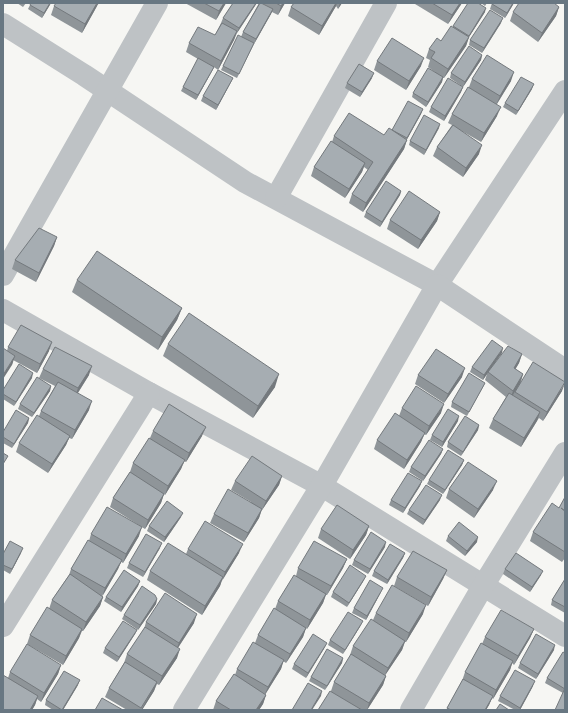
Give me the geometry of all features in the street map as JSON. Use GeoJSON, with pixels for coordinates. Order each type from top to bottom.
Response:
{"type":"FeatureCollection","features":[{"type":"Feature","properties":{"kind":"street"},"geometry":{"type":"LineString","coordinates":[[3,275],[157,3]]}},
{"type":"Feature","properties":{"kind":"street"},"geometry":{"type":"LineString","coordinates":[[276,198],[386,3]]}},
{"type":"Feature","properties":{"kind":"street"},"geometry":{"type":"LineString","coordinates":[[3,24],[108,90],[245,182],[437,285],[565,370]]}},
{"type":"Feature","properties":{"kind":"street"},"geometry":{"type":"LineString","coordinates":[[184,710],[322,486],[437,285],[565,91]]}},
{"type":"Feature","properties":{"kind":"street"},"geometry":{"type":"LineString","coordinates":[[3,310],[149,393],[322,486],[565,636]]}},
{"type":"Feature","properties":{"kind":"street"},"geometry":{"type":"LineString","coordinates":[[3,626],[149,393]]}},
{"type":"Feature","properties":{"kind":"street"},"geometry":{"type":"LineString","coordinates":[[411,710],[483,586],[565,453]]}},
{"type":"Feature","properties":{"kind":"building"},"geometry":{"type":"Polygon","coordinates":[[[31,3],[50,3],[44,13],[30,5],[31,3]]]}},
{"type":"Feature","properties":{"kind":"building"},"geometry":{"type":"Polygon","coordinates":[[[56,3],[97,3],[85,24],[54,6],[56,3]]]}},
{"type":"Feature","properties":{"kind":"building"},"geometry":{"type":"Polygon","coordinates":[[[204,3],[224,3],[219,11],[204,3]]]}},
{"type":"Feature","properties":{"kind":"building"},"geometry":{"type":"Polygon","coordinates":[[[233,3],[256,3],[239,28],[223,18],[233,3]]]}},
{"type":"Feature","properties":{"kind":"building"},"geometry":{"type":"Polygon","coordinates":[[[260,3],[273,9],[256,39],[243,32],[260,3]]]}},
{"type":"Feature","properties":{"kind":"building"},"geometry":{"type":"Polygon","coordinates":[[[276,3],[283,3],[281,6],[276,3]]]}},
{"type":"Feature","properties":{"kind":"building"},"geometry":{"type":"Polygon","coordinates":[[[294,3],[336,3],[322,26],[291,7],[294,3]]]}},
{"type":"Feature","properties":{"kind":"building"},"geometry":{"type":"Polygon","coordinates":[[[432,3],[460,3],[452,15],[432,3]]]}},
{"type":"Feature","properties":{"kind":"building"},"geometry":{"type":"Polygon","coordinates":[[[468,3],[478,3],[486,8],[469,36],[453,26],[468,3]]]}},
{"type":"Feature","properties":{"kind":"building"},"geometry":{"type":"Polygon","coordinates":[[[492,3],[513,3],[507,13],[492,3]]]}},
{"type":"Feature","properties":{"kind":"building"},"geometry":{"type":"Polygon","coordinates":[[[519,3],[554,3],[559,7],[542,33],[513,12],[519,3]]]}},
{"type":"Feature","properties":{"kind":"building"},"geometry":{"type":"Polygon","coordinates":[[[490,10],[503,18],[484,48],[470,40],[490,10]]]}},
{"type":"Feature","properties":{"kind":"building"},"geometry":{"type":"Polygon","coordinates":[[[222,23],[237,31],[221,61],[189,43],[198,27],[215,35],[222,23]]]}},
{"type":"Feature","properties":{"kind":"building"},"geometry":{"type":"Polygon","coordinates":[[[451,26],[469,37],[448,69],[431,58],[435,52],[429,49],[437,38],[441,41],[451,26]]]}},
{"type":"Feature","properties":{"kind":"building"},"geometry":{"type":"Polygon","coordinates":[[[238,35],[254,43],[239,74],[223,66],[238,35]]]}},
{"type":"Feature","properties":{"kind":"building"},"geometry":{"type":"Polygon","coordinates":[[[392,38],[424,58],[409,81],[377,61],[392,38]]]}},
{"type":"Feature","properties":{"kind":"building"},"geometry":{"type":"Polygon","coordinates":[[[469,46],[482,55],[465,82],[451,73],[469,46]]]}},
{"type":"Feature","properties":{"kind":"building"},"geometry":{"type":"Polygon","coordinates":[[[487,55],[514,72],[500,96],[472,79],[487,55]]]}},
{"type":"Feature","properties":{"kind":"building"},"geometry":{"type":"Polygon","coordinates":[[[198,58],[214,67],[198,95],[183,87],[198,58]]]}},
{"type":"Feature","properties":{"kind":"building"},"geometry":{"type":"Polygon","coordinates":[[[359,64],[374,73],[362,92],[347,83],[359,64]]]}},
{"type":"Feature","properties":{"kind":"building"},"geometry":{"type":"Polygon","coordinates":[[[428,68],[443,77],[428,102],[413,93],[428,68]]]}},
{"type":"Feature","properties":{"kind":"building"},"geometry":{"type":"Polygon","coordinates":[[[218,70],[233,78],[218,105],[203,96],[218,70]]]}},
{"type":"Feature","properties":{"kind":"building"},"geometry":{"type":"Polygon","coordinates":[[[521,77],[534,84],[518,111],[505,103],[521,77]]]}},
{"type":"Feature","properties":{"kind":"building"},"geometry":{"type":"Polygon","coordinates":[[[448,78],[463,87],[445,116],[431,107],[448,78]]]}},
{"type":"Feature","properties":{"kind":"building"},"geometry":{"type":"Polygon","coordinates":[[[468,87],[501,107],[484,133],[452,114],[468,87]]]}},
{"type":"Feature","properties":{"kind":"building"},"geometry":{"type":"Polygon","coordinates":[[[408,101],[423,109],[407,138],[392,130],[408,101]]]}},
{"type":"Feature","properties":{"kind":"building"},"geometry":{"type":"Polygon","coordinates":[[[349,113],[384,135],[389,128],[407,140],[366,203],[352,194],[373,162],[334,136],[349,113]]]}},
{"type":"Feature","properties":{"kind":"building"},"geometry":{"type":"Polygon","coordinates":[[[424,115],[440,124],[426,150],[410,141],[424,115]]]}},
{"type":"Feature","properties":{"kind":"building"},"geometry":{"type":"Polygon","coordinates":[[[453,125],[482,145],[466,168],[437,147],[453,125]]]}},
{"type":"Feature","properties":{"kind":"building"},"geometry":{"type":"Polygon","coordinates":[[[331,141],[365,163],[349,189],[314,167],[331,141]]]}},
{"type":"Feature","properties":{"kind":"building"},"geometry":{"type":"Polygon","coordinates":[[[386,181],[401,191],[382,222],[366,212],[386,181]]]}},
{"type":"Feature","properties":{"kind":"building"},"geometry":{"type":"Polygon","coordinates":[[[409,191],[440,212],[421,240],[390,220],[409,191]]]}},
{"type":"Feature","properties":{"kind":"building"},"geometry":{"type":"Polygon","coordinates":[[[39,228],[57,237],[39,273],[15,260],[39,228]]]}},
{"type":"Feature","properties":{"kind":"building"},"geometry":{"type":"Polygon","coordinates":[[[97,251],[182,308],[162,337],[77,280],[97,251]]]}},
{"type":"Feature","properties":{"kind":"building"},"geometry":{"type":"Polygon","coordinates":[[[189,313],[279,374],[258,406],[168,344],[189,313]]]}},
{"type":"Feature","properties":{"kind":"building"},"geometry":{"type":"Polygon","coordinates":[[[21,325],[52,342],[40,364],[8,347],[21,325]]]}},
{"type":"Feature","properties":{"kind":"building"},"geometry":{"type":"Polygon","coordinates":[[[492,340],[503,348],[484,375],[472,367],[492,340]]]}},
{"type":"Feature","properties":{"kind":"building"},"geometry":{"type":"Polygon","coordinates":[[[508,346],[522,354],[514,368],[523,374],[513,391],[488,372],[508,346]]]}},
{"type":"Feature","properties":{"kind":"building"},"geometry":{"type":"Polygon","coordinates":[[[55,347],[92,366],[78,388],[43,369],[55,347]]]}},
{"type":"Feature","properties":{"kind":"building"},"geometry":{"type":"Polygon","coordinates":[[[3,348],[15,356],[3,375],[3,348]]]}},
{"type":"Feature","properties":{"kind":"building"},"geometry":{"type":"Polygon","coordinates":[[[436,349],[465,368],[448,394],[418,375],[436,349]]]}},
{"type":"Feature","properties":{"kind":"building"},"geometry":{"type":"Polygon","coordinates":[[[533,362],[565,382],[547,412],[515,392],[533,362]]]}},
{"type":"Feature","properties":{"kind":"building"},"geometry":{"type":"Polygon","coordinates":[[[19,364],[33,373],[16,402],[3,394],[3,390],[19,364]]]}},
{"type":"Feature","properties":{"kind":"building"},"geometry":{"type":"Polygon","coordinates":[[[469,373],[485,383],[469,412],[452,402],[469,373]]]}},
{"type":"Feature","properties":{"kind":"building"},"geometry":{"type":"Polygon","coordinates":[[[37,377],[51,386],[34,413],[20,404],[37,377]]]}},
{"type":"Feature","properties":{"kind":"building"},"geometry":{"type":"Polygon","coordinates":[[[58,382],[92,401],[75,430],[41,411],[58,382]]]}},
{"type":"Feature","properties":{"kind":"building"},"geometry":{"type":"Polygon","coordinates":[[[416,386],[444,404],[429,426],[402,408],[416,386]]]}},
{"type":"Feature","properties":{"kind":"building"},"geometry":{"type":"Polygon","coordinates":[[[509,393],[540,412],[524,438],[493,419],[509,393]]]}},
{"type":"Feature","properties":{"kind":"building"},"geometry":{"type":"Polygon","coordinates":[[[169,404],[206,427],[189,453],[153,431],[169,404]]]}},
{"type":"Feature","properties":{"kind":"building"},"geometry":{"type":"Polygon","coordinates":[[[448,409],[459,416],[443,442],[432,435],[448,409]]]}},
{"type":"Feature","properties":{"kind":"building"},"geometry":{"type":"Polygon","coordinates":[[[16,410],[29,418],[14,444],[3,437],[3,432],[16,410]]]}},
{"type":"Feature","properties":{"kind":"building"},"geometry":{"type":"Polygon","coordinates":[[[395,413],[425,433],[407,460],[377,440],[395,413]]]}},
{"type":"Feature","properties":{"kind":"building"},"geometry":{"type":"Polygon","coordinates":[[[37,415],[70,436],[52,464],[19,443],[37,415]]]}},
{"type":"Feature","properties":{"kind":"building"},"geometry":{"type":"Polygon","coordinates":[[[465,416],[479,425],[463,452],[448,442],[465,416]]]}},
{"type":"Feature","properties":{"kind":"building"},"geometry":{"type":"Polygon","coordinates":[[[149,438],[185,460],[168,486],[133,463],[149,438]]]}},
{"type":"Feature","properties":{"kind":"building"},"geometry":{"type":"Polygon","coordinates":[[[429,440],[443,449],[425,476],[411,467],[429,440]]]}},
{"type":"Feature","properties":{"kind":"building"},"geometry":{"type":"Polygon","coordinates":[[[448,450],[464,460],[445,490],[429,480],[448,450]]]}},
{"type":"Feature","properties":{"kind":"building"},"geometry":{"type":"Polygon","coordinates":[[[3,453],[8,456],[3,464],[3,453]]]}},
{"type":"Feature","properties":{"kind":"building"},"geometry":{"type":"Polygon","coordinates":[[[252,456],[282,476],[266,501],[235,481],[252,456]]]}},
{"type":"Feature","properties":{"kind":"building"},"geometry":{"type":"Polygon","coordinates":[[[468,462],[497,481],[478,509],[449,489],[468,462]]]}},
{"type":"Feature","properties":{"kind":"building"},"geometry":{"type":"Polygon","coordinates":[[[130,472],[164,494],[148,520],[113,498],[130,472]]]}},
{"type":"Feature","properties":{"kind":"building"},"geometry":{"type":"Polygon","coordinates":[[[408,473],[422,481],[405,508],[391,500],[408,473]]]}},
{"type":"Feature","properties":{"kind":"building"},"geometry":{"type":"Polygon","coordinates":[[[426,485],[442,495],[425,520],[409,510],[426,485]]]}},
{"type":"Feature","properties":{"kind":"building"},"geometry":{"type":"Polygon","coordinates":[[[228,489],[262,509],[248,533],[214,514],[228,489]]]}},
{"type":"Feature","properties":{"kind":"building"},"geometry":{"type":"Polygon","coordinates":[[[565,497],[565,552],[533,532],[552,503],[559,508],[565,497]]]}},
{"type":"Feature","properties":{"kind":"building"},"geometry":{"type":"Polygon","coordinates":[[[167,501],[183,513],[165,537],[149,526],[167,501]]]}},
{"type":"Feature","properties":{"kind":"building"},"geometry":{"type":"Polygon","coordinates":[[[337,505],[369,526],[353,550],[321,529],[337,505]]]}},
{"type":"Feature","properties":{"kind":"building"},"geometry":{"type":"Polygon","coordinates":[[[107,507],[142,527],[126,554],[91,534],[107,507]]]}},
{"type":"Feature","properties":{"kind":"building"},"geometry":{"type":"Polygon","coordinates":[[[205,521],[243,544],[225,572],[188,549],[205,521]]]}},
{"type":"Feature","properties":{"kind":"building"},"geometry":{"type":"Polygon","coordinates":[[[459,522],[478,537],[467,551],[448,536],[459,522]]]}},
{"type":"Feature","properties":{"kind":"building"},"geometry":{"type":"Polygon","coordinates":[[[371,532],[386,542],[370,569],[354,560],[371,532]]]}},
{"type":"Feature","properties":{"kind":"building"},"geometry":{"type":"Polygon","coordinates":[[[146,534],[162,543],[145,572],[129,563],[146,534]]]}},
{"type":"Feature","properties":{"kind":"building"},"geometry":{"type":"Polygon","coordinates":[[[88,540],[122,560],[105,588],[71,569],[88,540]]]}},
{"type":"Feature","properties":{"kind":"building"},"geometry":{"type":"Polygon","coordinates":[[[10,541],[23,548],[12,569],[3,565],[3,554],[10,541]]]}},
{"type":"Feature","properties":{"kind":"building"},"geometry":{"type":"Polygon","coordinates":[[[314,541],[347,559],[331,586],[298,568],[314,541]]]}},
{"type":"Feature","properties":{"kind":"building"},"geometry":{"type":"Polygon","coordinates":[[[168,543],[223,577],[205,606],[150,571],[168,543]]]}},
{"type":"Feature","properties":{"kind":"building"},"geometry":{"type":"Polygon","coordinates":[[[390,544],[405,553],[388,580],[374,571],[390,544]]]}},
{"type":"Feature","properties":{"kind":"building"},"geometry":{"type":"Polygon","coordinates":[[[413,551],[447,570],[431,597],[397,577],[413,551]]]}},
{"type":"Feature","properties":{"kind":"building"},"geometry":{"type":"Polygon","coordinates":[[[516,553],[543,571],[532,587],[505,569],[516,553]]]}},
{"type":"Feature","properties":{"kind":"building"},"geometry":{"type":"Polygon","coordinates":[[[350,565],[366,576],[349,603],[333,592],[350,565]]]}},
{"type":"Feature","properties":{"kind":"building"},"geometry":{"type":"Polygon","coordinates":[[[124,570],[140,581],[122,607],[106,597],[124,570]]]}},
{"type":"Feature","properties":{"kind":"building"},"geometry":{"type":"Polygon","coordinates":[[[70,574],[103,597],[86,622],[52,600],[70,574]]]}},
{"type":"Feature","properties":{"kind":"building"},"geometry":{"type":"Polygon","coordinates":[[[294,575],[326,594],[310,620],[278,601],[294,575]]]}},
{"type":"Feature","properties":{"kind":"building"},"geometry":{"type":"Polygon","coordinates":[[[565,579],[565,607],[552,600],[565,579]]]}},
{"type":"Feature","properties":{"kind":"building"},"geometry":{"type":"Polygon","coordinates":[[[370,580],[383,588],[367,616],[354,608],[370,580]]]}},
{"type":"Feature","properties":{"kind":"building"},"geometry":{"type":"Polygon","coordinates":[[[392,585],[426,605],[409,633],[376,613],[392,585]]]}},
{"type":"Feature","properties":{"kind":"building"},"geometry":{"type":"Polygon","coordinates":[[[142,586],[155,595],[157,599],[140,625],[124,615],[142,586]]]}},
{"type":"Feature","properties":{"kind":"building"},"geometry":{"type":"Polygon","coordinates":[[[165,593],[197,614],[179,643],[146,622],[165,593]]]}},
{"type":"Feature","properties":{"kind":"building"},"geometry":{"type":"Polygon","coordinates":[[[47,607],[82,629],[66,656],[30,635],[47,607]]]}},
{"type":"Feature","properties":{"kind":"building"},"geometry":{"type":"Polygon","coordinates":[[[274,608],[306,628],[290,654],[258,635],[274,608]]]}},
{"type":"Feature","properties":{"kind":"building"},"geometry":{"type":"Polygon","coordinates":[[[501,610],[534,629],[518,656],[485,637],[501,610]]]}},
{"type":"Feature","properties":{"kind":"building"},"geometry":{"type":"Polygon","coordinates":[[[348,612],[363,621],[345,650],[330,640],[348,612]]]}},
{"type":"Feature","properties":{"kind":"building"},"geometry":{"type":"Polygon","coordinates":[[[371,619],[405,641],[388,668],[353,646],[371,619]]]}},
{"type":"Feature","properties":{"kind":"building"},"geometry":{"type":"Polygon","coordinates":[[[123,621],[137,630],[119,657],[105,648],[123,621]]]}},
{"type":"Feature","properties":{"kind":"building"},"geometry":{"type":"Polygon","coordinates":[[[145,627],[180,649],[162,676],[127,654],[145,627]]]}},
{"type":"Feature","properties":{"kind":"building"},"geometry":{"type":"Polygon","coordinates":[[[313,634],[327,643],[308,673],[294,664],[313,634]]]}},
{"type":"Feature","properties":{"kind":"building"},"geometry":{"type":"Polygon","coordinates":[[[536,634],[555,645],[538,674],[520,663],[536,634]]]}},
{"type":"Feature","properties":{"kind":"building"},"geometry":{"type":"Polygon","coordinates":[[[253,642],[284,660],[268,687],[237,669],[253,642]]]}},
{"type":"Feature","properties":{"kind":"building"},"geometry":{"type":"Polygon","coordinates":[[[481,643],[513,661],[496,690],[465,672],[481,643]]]}},
{"type":"Feature","properties":{"kind":"building"},"geometry":{"type":"Polygon","coordinates":[[[27,644],[61,665],[44,693],[10,672],[27,644]]]}},
{"type":"Feature","properties":{"kind":"building"},"geometry":{"type":"Polygon","coordinates":[[[327,649],[343,658],[327,686],[311,677],[327,649]]]}},
{"type":"Feature","properties":{"kind":"building"},"geometry":{"type":"Polygon","coordinates":[[[563,652],[565,653],[565,689],[547,678],[563,652]]]}},
{"type":"Feature","properties":{"kind":"building"},"geometry":{"type":"Polygon","coordinates":[[[351,654],[386,676],[369,703],[334,682],[351,654]]]}},
{"type":"Feature","properties":{"kind":"building"},"geometry":{"type":"Polygon","coordinates":[[[125,662],[157,682],[141,708],[109,688],[125,662]]]}},
{"type":"Feature","properties":{"kind":"building"},"geometry":{"type":"Polygon","coordinates":[[[515,670],[535,681],[520,708],[500,696],[515,670]]]}},
{"type":"Feature","properties":{"kind":"building"},"geometry":{"type":"Polygon","coordinates":[[[64,671],[80,680],[62,710],[46,700],[64,671]]]}},
{"type":"Feature","properties":{"kind":"building"},"geometry":{"type":"Polygon","coordinates":[[[234,674],[266,695],[256,710],[231,710],[216,701],[234,674]]]}},
{"type":"Feature","properties":{"kind":"building"},"geometry":{"type":"Polygon","coordinates":[[[3,675],[38,696],[30,710],[3,710],[3,675]]]}},
{"type":"Feature","properties":{"kind":"building"},"geometry":{"type":"Polygon","coordinates":[[[463,679],[493,696],[485,710],[451,710],[447,708],[463,679]]]}},
{"type":"Feature","properties":{"kind":"building"},"geometry":{"type":"Polygon","coordinates":[[[308,683],[322,691],[311,710],[292,710],[308,683]]]}},
{"type":"Feature","properties":{"kind":"building"},"geometry":{"type":"Polygon","coordinates":[[[565,688],[565,710],[555,710],[565,688]]]}},
{"type":"Feature","properties":{"kind":"building"},"geometry":{"type":"Polygon","coordinates":[[[330,691],[362,710],[318,710],[330,691]]]}},
{"type":"Feature","properties":{"kind":"building"},"geometry":{"type":"Polygon","coordinates":[[[102,698],[123,710],[95,710],[102,698]]]}},
{"type":"Feature","properties":{"kind":"building"},"geometry":{"type":"Polygon","coordinates":[[[500,704],[509,710],[496,710],[500,704]]]}}]}
